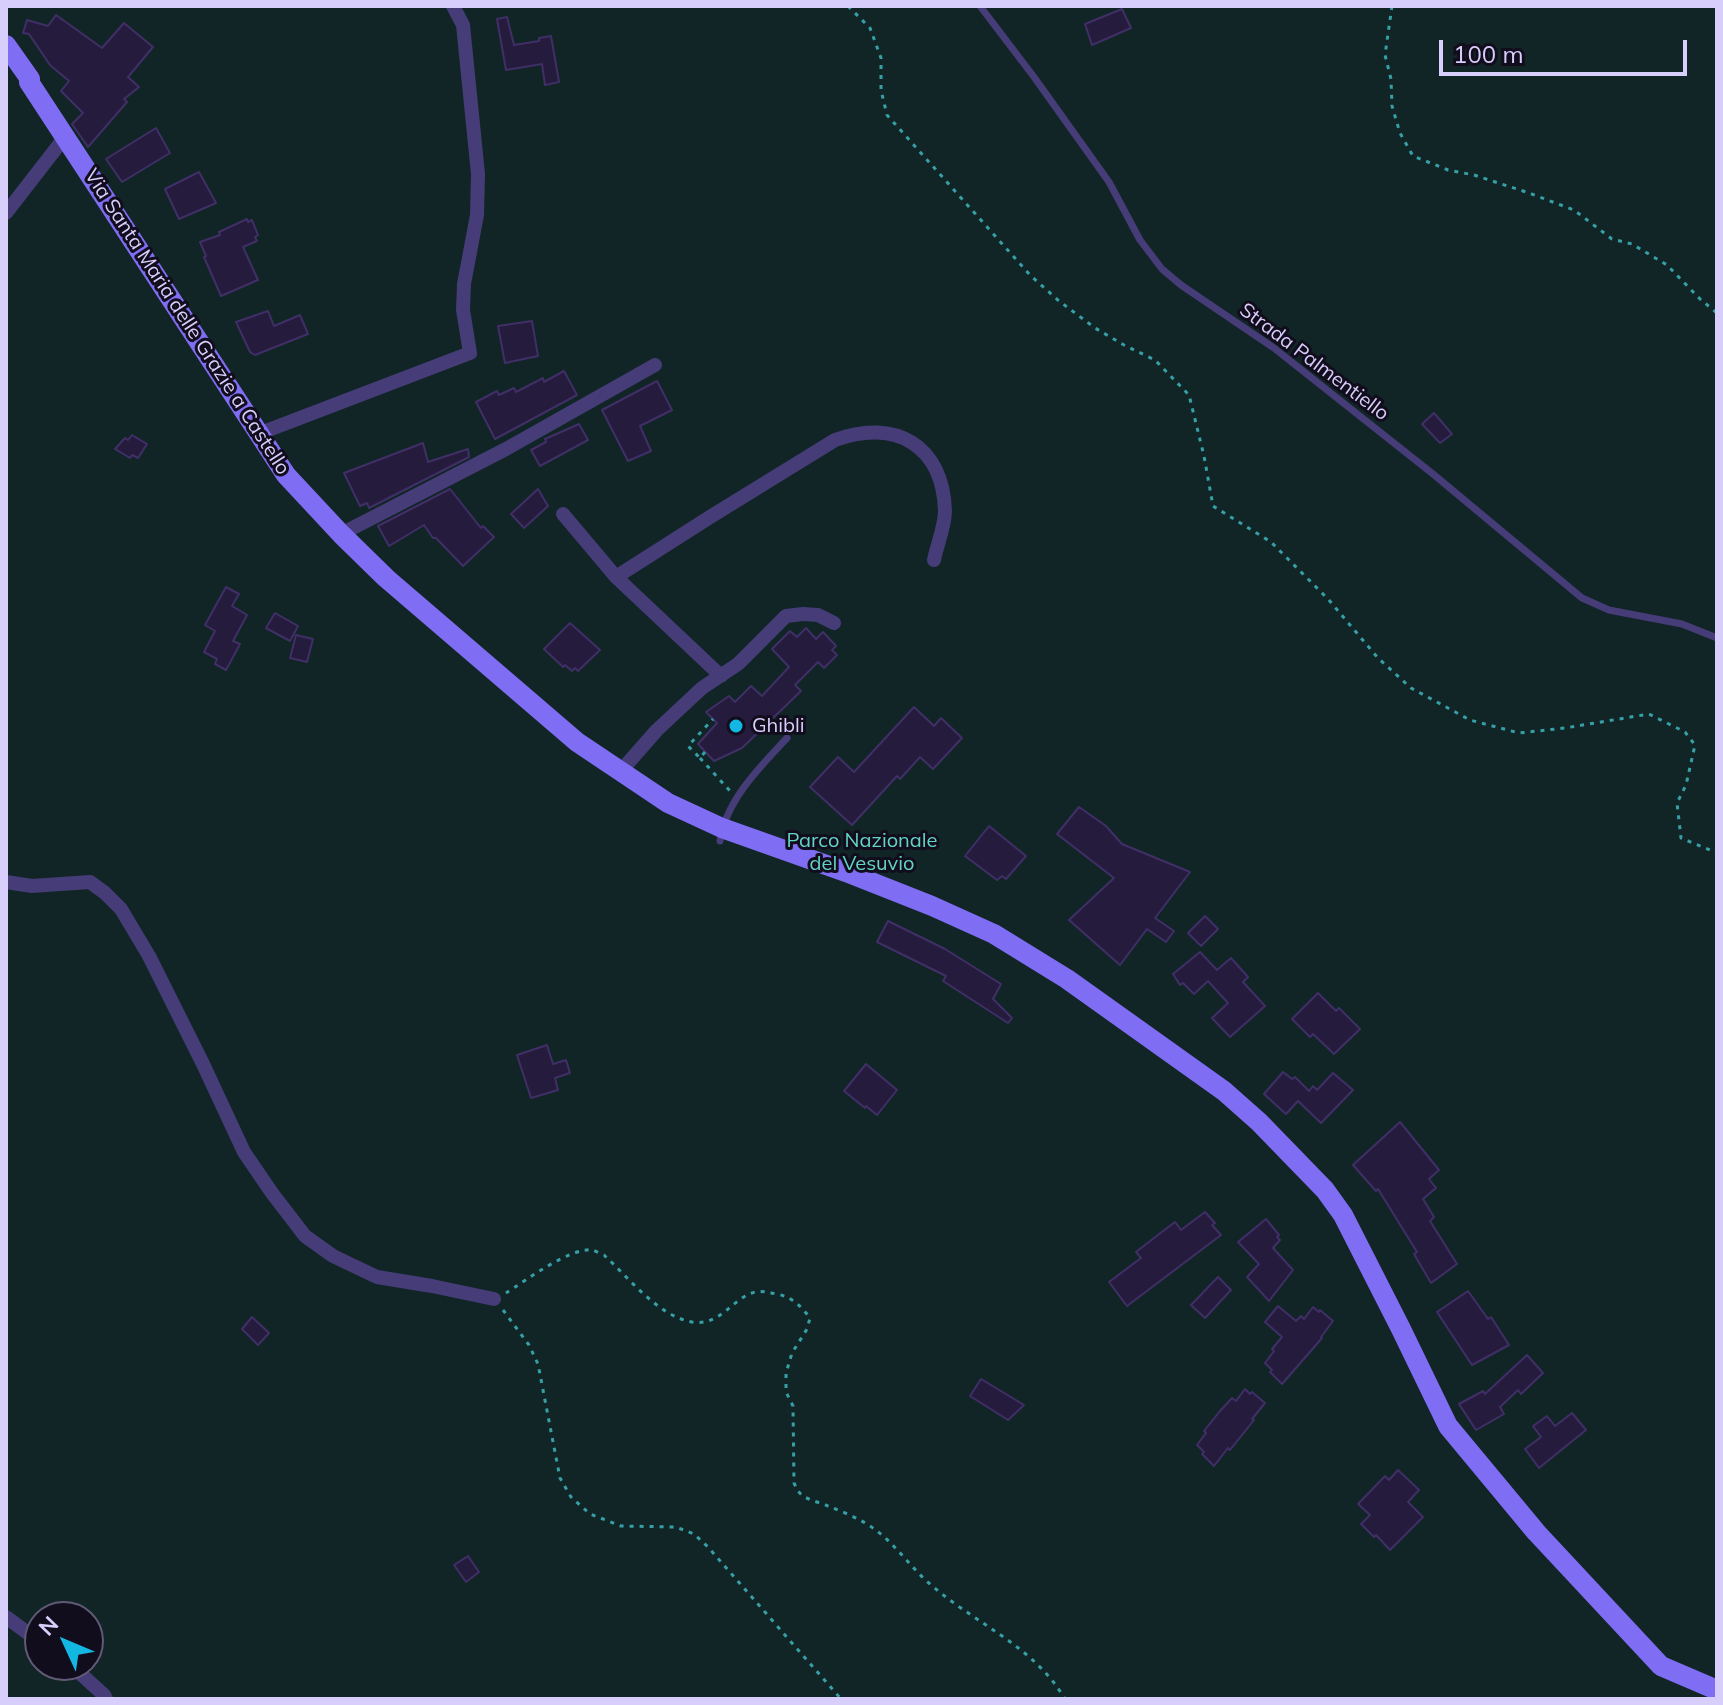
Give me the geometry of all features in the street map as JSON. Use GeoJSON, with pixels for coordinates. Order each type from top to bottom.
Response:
{"type":"FeatureCollection","features":[{"type":"Feature","properties":{"kind":"street"},"geometry":{"type":"LineString","coordinates":[[258,434],[470,353],[463,310],[464,284],[477,215],[478,174],[463,25],[453,6]]}},
{"type":"Feature","properties":{"kind":"street","name":"Via Santa Maria delle Grazie a Castello"},"geometry":{"type":"LineString","coordinates":[[6,45],[286,475],[386,578],[577,742],[668,803],[721,834],[874,883],[994,934],[1067,979],[1224,1091],[1325,1190],[1343,1215],[1448,1426],[1536,1532],[1661,1666],[1717,1690]]}},
{"type":"Feature","properties":{"kind":"street"},"geometry":{"type":"LineString","coordinates":[[6,213],[65,137]]}},
{"type":"Feature","properties":{"kind":"street"},"geometry":{"type":"LineString","coordinates":[[341,534],[506,449],[655,365]]}},
{"type":"Feature","properties":{"kind":"street"},"geometry":{"type":"LineString","coordinates":[[616,577],[835,440],[853,433],[899,435],[931,459],[940,483],[945,513],[934,560]]}},
{"type":"Feature","properties":{"kind":"street"},"geometry":{"type":"LineString","coordinates":[[563,514],[616,577],[721,676]]}},
{"type":"Feature","properties":{"kind":"street"},"geometry":{"type":"LineString","coordinates":[[620,772],[657,730],[702,688],[738,664],[786,616],[818,615],[834,623]]}},
{"type":"Feature","properties":{"kind":"street"},"geometry":{"type":"LineString","coordinates":[[6,882],[32,886],[90,882],[121,909],[183,1023],[244,1152],[305,1236],[333,1256],[377,1277],[494,1299]]}},
{"type":"Feature","properties":{"kind":"street"},"geometry":{"type":"LineString","coordinates":[[6,1617],[24,1630]]}},
{"type":"Feature","properties":{"kind":"street"},"geometry":{"type":"LineString","coordinates":[[90,1681],[106,1699]]}},
{"type":"Feature","properties":{"kind":"lane","name":"Strada Palmentiello"},"geometry":{"type":"LineString","coordinates":[[980,6],[1109,182],[1140,240],[1162,269],[1274,348],[1582,598],[1609,610],[1682,624],[1717,638]]}},
{"type":"Feature","properties":{"kind":"lane"},"geometry":{"type":"LineString","coordinates":[[721,834],[751,777],[787,738]]}},
{"type":"Feature","properties":{"kind":"path"},"geometry":{"type":"LineString","coordinates":[[848,6],[870,28],[881,58],[881,90],[887,115],[1030,275],[1095,328],[1155,360],[1189,395],[1213,506],[1271,542],[1328,599],[1378,658],[1411,688],[1470,720],[1519,733],[1649,714],[1685,732],[1695,745],[1686,785],[1677,803],[1681,838],[1717,853]]}},
{"type":"Feature","properties":{"kind":"path"},"geometry":{"type":"LineString","coordinates":[[1392,6],[1385,55],[1391,79],[1392,106],[1400,133],[1413,156],[1574,210],[1612,239],[1632,244],[1667,265],[1717,313]]}},
{"type":"Feature","properties":{"kind":"path"},"geometry":{"type":"LineString","coordinates":[[713,719],[688,746],[737,799]]}},
{"type":"Feature","properties":{"kind":"path"},"geometry":{"type":"LineString","coordinates":[[700,758],[705,752]]}},
{"type":"Feature","properties":{"kind":"path"},"geometry":{"type":"LineString","coordinates":[[841,1699],[694,1534],[676,1527],[621,1526],[590,1514],[571,1497],[560,1478],[538,1364],[529,1345],[494,1299],[541,1268],[581,1251],[594,1250],[604,1255],[661,1309],[677,1318],[695,1322],[713,1319],[750,1293],[762,1291],[784,1295],[801,1306],[810,1318],[792,1353],[786,1373],[786,1392],[793,1406],[794,1483],[798,1492],[869,1525],[894,1545],[931,1586],[1002,1635],[1040,1666],[1065,1699]]}},
{"type":"Feature","properties":{"kind":"green space","name":"Parco Nazionale del Vesuvio"},"geometry":{"type":"Polygon","coordinates":[[[6,6],[1717,6],[1717,1699],[6,1699],[6,6]]]}},
{"type":"Feature","properties":{"kind":"building"},"geometry":{"type":"Polygon","coordinates":[[[1122,9],[1131,28],[1092,45],[1085,24],[1122,9]]]}},
{"type":"Feature","properties":{"kind":"building"},"geometry":{"type":"Polygon","coordinates":[[[56,15],[102,48],[124,23],[153,47],[128,77],[139,87],[124,99],[127,102],[88,147],[72,124],[83,113],[61,91],[69,81],[50,65],[29,34],[23,33],[27,20],[48,26],[56,15]]]}},
{"type":"Feature","properties":{"kind":"building"},"geometry":{"type":"Polygon","coordinates":[[[507,17],[514,45],[551,36],[559,82],[545,85],[542,64],[506,70],[497,19],[507,17]]]}},
{"type":"Feature","properties":{"kind":"building"},"geometry":{"type":"Polygon","coordinates":[[[156,128],[170,153],[122,182],[106,159],[156,128]]]}},
{"type":"Feature","properties":{"kind":"building"},"geometry":{"type":"Polygon","coordinates":[[[199,172],[216,203],[179,219],[165,189],[199,172]]]}},
{"type":"Feature","properties":{"kind":"building"},"geometry":{"type":"Polygon","coordinates":[[[247,219],[248,222],[252,220],[258,235],[255,237],[257,241],[243,247],[258,280],[221,296],[200,242],[220,235],[219,232],[247,219]]]}},
{"type":"Feature","properties":{"kind":"building"},"geometry":{"type":"Polygon","coordinates":[[[268,311],[274,326],[300,315],[308,334],[255,355],[250,352],[236,322],[268,311]]]}},
{"type":"Feature","properties":{"kind":"building"},"geometry":{"type":"Polygon","coordinates":[[[532,321],[538,356],[505,363],[498,326],[532,321]]]}},
{"type":"Feature","properties":{"kind":"building"},"geometry":{"type":"Polygon","coordinates":[[[564,371],[577,395],[495,439],[476,402],[497,391],[499,395],[514,388],[516,392],[564,371]]]}},
{"type":"Feature","properties":{"kind":"building"},"geometry":{"type":"Polygon","coordinates":[[[657,381],[672,410],[640,426],[651,451],[628,461],[602,410],[657,381]]]}},
{"type":"Feature","properties":{"kind":"building"},"geometry":{"type":"Polygon","coordinates":[[[1434,413],[1452,434],[1440,443],[1422,424],[1434,413]]]}},
{"type":"Feature","properties":{"kind":"building"},"geometry":{"type":"Polygon","coordinates":[[[579,424],[588,440],[540,466],[531,450],[546,442],[545,439],[579,424]]]}},
{"type":"Feature","properties":{"kind":"building"},"geometry":{"type":"Polygon","coordinates":[[[132,435],[147,444],[138,458],[132,455],[130,458],[115,449],[132,435]]]}},
{"type":"Feature","properties":{"kind":"building"},"geometry":{"type":"Polygon","coordinates":[[[423,443],[428,462],[468,449],[469,457],[369,508],[367,503],[360,506],[344,473],[423,443]]]}},
{"type":"Feature","properties":{"kind":"building"},"geometry":{"type":"Polygon","coordinates":[[[450,489],[481,528],[483,526],[494,537],[463,566],[433,538],[424,525],[389,546],[378,526],[450,489]]]}},
{"type":"Feature","properties":{"kind":"building"},"geometry":{"type":"Polygon","coordinates":[[[538,489],[548,506],[524,528],[511,514],[538,489]]]}},
{"type":"Feature","properties":{"kind":"building"},"geometry":{"type":"Polygon","coordinates":[[[226,587],[239,594],[232,606],[247,615],[233,641],[240,644],[226,670],[215,664],[217,659],[204,652],[215,631],[205,625],[226,587]]]}},
{"type":"Feature","properties":{"kind":"building"},"geometry":{"type":"Polygon","coordinates":[[[275,613],[298,626],[290,641],[266,628],[275,613]]]}},
{"type":"Feature","properties":{"kind":"building"},"geometry":{"type":"Polygon","coordinates":[[[570,623],[600,650],[578,671],[575,668],[572,671],[565,665],[563,667],[544,649],[570,623]]]}},
{"type":"Feature","properties":{"kind":"building"},"geometry":{"type":"Polygon","coordinates":[[[806,628],[816,639],[823,632],[836,646],[832,650],[837,655],[824,668],[818,662],[795,685],[801,691],[742,748],[714,761],[698,744],[717,723],[706,712],[729,696],[735,702],[751,686],[762,696],[789,667],[772,649],[790,631],[797,637],[806,628]]]}},
{"type":"Feature","properties":{"kind":"building"},"geometry":{"type":"Polygon","coordinates":[[[296,635],[313,639],[307,662],[290,658],[296,635]]]}},
{"type":"Feature","properties":{"kind":"building"},"geometry":{"type":"Polygon","coordinates":[[[914,707],[934,726],[941,718],[962,738],[933,769],[920,757],[900,779],[897,776],[852,825],[810,787],[838,757],[854,772],[914,707]]]}},
{"type":"Feature","properties":{"kind":"building"},"geometry":{"type":"Polygon","coordinates":[[[1079,807],[1106,826],[1122,844],[1190,872],[1155,918],[1174,931],[1166,942],[1147,929],[1120,965],[1069,920],[1114,878],[1057,834],[1079,807]]]}},
{"type":"Feature","properties":{"kind":"building"},"geometry":{"type":"Polygon","coordinates":[[[989,826],[1026,856],[1006,879],[1002,876],[997,880],[965,856],[989,826]]]}},
{"type":"Feature","properties":{"kind":"building"},"geometry":{"type":"Polygon","coordinates":[[[1205,916],[1218,929],[1201,946],[1188,933],[1205,916]]]}},
{"type":"Feature","properties":{"kind":"building"},"geometry":{"type":"Polygon","coordinates":[[[888,921],[945,949],[1001,984],[993,999],[1012,1018],[1008,1023],[943,981],[946,976],[877,942],[888,921]]]}},
{"type":"Feature","properties":{"kind":"building"},"geometry":{"type":"Polygon","coordinates":[[[1200,952],[1217,970],[1231,958],[1248,977],[1243,982],[1265,1006],[1230,1037],[1212,1018],[1228,1003],[1208,981],[1194,994],[1183,983],[1180,985],[1173,974],[1200,952]]]}},
{"type":"Feature","properties":{"kind":"building"},"geometry":{"type":"Polygon","coordinates":[[[1318,993],[1360,1029],[1334,1054],[1292,1019],[1318,993]]]}},
{"type":"Feature","properties":{"kind":"building"},"geometry":{"type":"Polygon","coordinates":[[[547,1045],[553,1064],[566,1060],[570,1073],[555,1078],[558,1090],[531,1098],[517,1055],[547,1045]]]}},
{"type":"Feature","properties":{"kind":"building"},"geometry":{"type":"Polygon","coordinates":[[[866,1064],[897,1090],[877,1115],[844,1091],[866,1064]]]}},
{"type":"Feature","properties":{"kind":"building"},"geometry":{"type":"Polygon","coordinates":[[[1283,1072],[1292,1079],[1295,1077],[1309,1091],[1313,1086],[1317,1090],[1333,1073],[1353,1090],[1321,1123],[1298,1101],[1286,1114],[1264,1094],[1283,1072]]]}},
{"type":"Feature","properties":{"kind":"building"},"geometry":{"type":"Polygon","coordinates":[[[1400,1122],[1439,1170],[1429,1179],[1436,1188],[1423,1199],[1434,1217],[1430,1221],[1457,1264],[1431,1283],[1414,1254],[1417,1252],[1378,1189],[1376,1191],[1353,1165],[1400,1122]]]}},
{"type":"Feature","properties":{"kind":"building"},"geometry":{"type":"Polygon","coordinates":[[[1205,1212],[1221,1235],[1127,1306],[1109,1282],[1141,1258],[1136,1252],[1175,1222],[1181,1230],[1205,1212]]]}},
{"type":"Feature","properties":{"kind":"building"},"geometry":{"type":"Polygon","coordinates":[[[1266,1219],[1279,1235],[1280,1240],[1273,1248],[1293,1270],[1269,1301],[1247,1277],[1259,1264],[1238,1242],[1266,1219]]]}},
{"type":"Feature","properties":{"kind":"building"},"geometry":{"type":"Polygon","coordinates":[[[1218,1277],[1231,1290],[1205,1318],[1191,1305],[1218,1277]]]}},
{"type":"Feature","properties":{"kind":"building"},"geometry":{"type":"Polygon","coordinates":[[[1468,1291],[1488,1319],[1491,1317],[1509,1345],[1472,1365],[1437,1312],[1468,1291]]]}},
{"type":"Feature","properties":{"kind":"building"},"geometry":{"type":"Polygon","coordinates":[[[1278,1306],[1296,1321],[1301,1316],[1304,1319],[1313,1307],[1333,1321],[1282,1384],[1265,1363],[1282,1337],[1265,1322],[1278,1306]]]}},
{"type":"Feature","properties":{"kind":"building"},"geometry":{"type":"Polygon","coordinates":[[[252,1317],[269,1333],[258,1345],[242,1329],[252,1317]]]}},
{"type":"Feature","properties":{"kind":"building"},"geometry":{"type":"Polygon","coordinates":[[[1527,1355],[1543,1373],[1521,1394],[1518,1390],[1500,1407],[1504,1414],[1476,1430],[1459,1404],[1483,1391],[1485,1394],[1527,1355]]]}},
{"type":"Feature","properties":{"kind":"building"},"geometry":{"type":"Polygon","coordinates":[[[981,1379],[1024,1405],[1008,1420],[970,1396],[981,1379]]]}},
{"type":"Feature","properties":{"kind":"building"},"geometry":{"type":"Polygon","coordinates":[[[1245,1389],[1265,1403],[1214,1466],[1197,1445],[1220,1411],[1232,1398],[1236,1401],[1245,1389]]]}},
{"type":"Feature","properties":{"kind":"building"},"geometry":{"type":"Polygon","coordinates":[[[1572,1413],[1586,1430],[1539,1468],[1525,1449],[1541,1437],[1533,1426],[1547,1416],[1555,1426],[1572,1413]]]}},
{"type":"Feature","properties":{"kind":"building"},"geometry":{"type":"Polygon","coordinates":[[[1398,1470],[1419,1490],[1408,1502],[1423,1517],[1390,1550],[1361,1524],[1370,1515],[1358,1504],[1385,1476],[1389,1480],[1398,1470]]]}},
{"type":"Feature","properties":{"kind":"building"},"geometry":{"type":"Polygon","coordinates":[[[468,1556],[479,1572],[466,1582],[454,1565],[468,1556]]]}},
{"type":"Feature","properties":{"kind":"place","name":"Ghibli"},"geometry":{"type":"Point","coordinates":[736,726]}}]}
